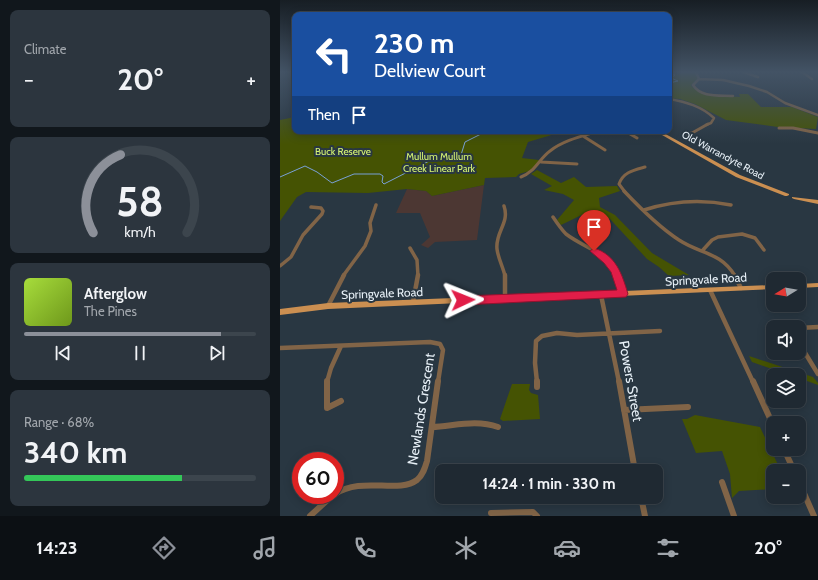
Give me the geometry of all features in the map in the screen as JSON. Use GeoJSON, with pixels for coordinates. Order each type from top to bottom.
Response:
{"type":"FeatureCollection","features":[{"type":"Feature","properties":{"kind":"main road","name":"Old Warrandyte Road"},"geometry":{"type":"LineString","coordinates":[[663,134],[738,176],[781,193],[818,202]]}},
{"type":"Feature","properties":{"kind":"main road"},"geometry":{"type":"LineString","coordinates":[[806,286],[818,285]]}},
{"type":"Feature","properties":{"kind":"main road","name":"Springvale Road"},"geometry":{"type":"LineString","coordinates":[[280,312],[328,306],[766,287]]}},
{"type":"Feature","properties":{"kind":"street"},"geometry":{"type":"LineString","coordinates":[[774,96],[784,102],[818,115]]}},
{"type":"Feature","properties":{"kind":"street"},"geometry":{"type":"LineString","coordinates":[[672,99],[680,100],[700,107],[714,118],[711,123],[692,135],[687,134]]}},
{"type":"Feature","properties":{"kind":"street"},"geometry":{"type":"LineString","coordinates":[[779,128],[797,129],[818,133]]}},
{"type":"Feature","properties":{"kind":"street"},"geometry":{"type":"LineString","coordinates":[[521,177],[531,173],[548,152],[555,147],[589,134]]}},
{"type":"Feature","properties":{"kind":"street"},"geometry":{"type":"LineString","coordinates":[[630,134],[637,138]]}},
{"type":"Feature","properties":{"kind":"street"},"geometry":{"type":"LineString","coordinates":[[583,136],[605,150]]}},
{"type":"Feature","properties":{"kind":"street"},"geometry":{"type":"LineString","coordinates":[[541,162],[577,164]]}},
{"type":"Feature","properties":{"kind":"street"},"geometry":{"type":"LineString","coordinates":[[645,167],[623,176],[619,184],[625,193],[672,236],[685,244],[724,262],[732,272],[740,288]]}},
{"type":"Feature","properties":{"kind":"street"},"geometry":{"type":"LineString","coordinates":[[644,210],[687,202],[713,202],[731,205]]}},
{"type":"Feature","properties":{"kind":"street"},"geometry":{"type":"LineString","coordinates":[[328,306],[347,269],[365,246],[371,232],[370,223],[376,206]]}},
{"type":"Feature","properties":{"kind":"street"},"geometry":{"type":"LineString","coordinates":[[504,206],[506,219],[499,234],[497,248],[505,275],[505,299]]}},
{"type":"Feature","properties":{"kind":"street"},"geometry":{"type":"LineString","coordinates":[[280,266],[291,257],[303,235],[322,214],[323,211],[321,208],[311,207]]}},
{"type":"Feature","properties":{"kind":"street"},"geometry":{"type":"LineString","coordinates":[[553,217],[556,223],[568,236],[600,255],[610,264],[617,274],[623,294]]}},
{"type":"Feature","properties":{"kind":"street"},"geometry":{"type":"LineString","coordinates":[[702,251],[712,240],[718,237],[742,234],[755,238],[764,250]]}},
{"type":"Feature","properties":{"kind":"street"},"geometry":{"type":"LineString","coordinates":[[410,248],[416,254],[419,273],[413,302]]}},
{"type":"Feature","properties":{"kind":"street"},"geometry":{"type":"LineString","coordinates":[[710,290],[769,416]]}},
{"type":"Feature","properties":{"kind":"street","name":"Powers Street"},"geometry":{"type":"LineString","coordinates":[[602,295],[634,464]]}},
{"type":"Feature","properties":{"kind":"street"},"geometry":{"type":"LineString","coordinates":[[806,328],[818,327]]}},
{"type":"Feature","properties":{"kind":"street"},"geometry":{"type":"LineString","coordinates":[[537,387],[535,363],[537,338],[557,333],[578,335],[660,331]]}},
{"type":"Feature","properties":{"kind":"street","name":"Newlands Crescent"},"geometry":{"type":"LineString","coordinates":[[280,348],[430,342],[441,346],[444,355],[426,466],[416,481],[405,486],[355,485],[344,490]]}},
{"type":"Feature","properties":{"kind":"street"},"geometry":{"type":"LineString","coordinates":[[341,346],[330,368],[327,380],[327,408],[341,401]]}},
{"type":"Feature","properties":{"kind":"street"},"geometry":{"type":"LineString","coordinates":[[806,354],[818,374]]}},
{"type":"Feature","properties":{"kind":"street"},"geometry":{"type":"LineString","coordinates":[[624,410],[688,407]]}},
{"type":"Feature","properties":{"kind":"street"},"geometry":{"type":"LineString","coordinates":[[432,427],[478,423],[493,424],[498,427]]}},
{"type":"Feature","properties":{"kind":"street"},"geometry":{"type":"LineString","coordinates":[[722,482],[734,516]]}},
{"type":"Feature","properties":{"kind":"street"},"geometry":{"type":"LineString","coordinates":[[806,498],[814,516]]}},
{"type":"Feature","properties":{"kind":"street","name":"Newlands Crescent"},"geometry":{"type":"LineString","coordinates":[[310,516],[323,504]]}},
{"type":"Feature","properties":{"kind":"street"},"geometry":{"type":"LineString","coordinates":[[642,504],[645,516]]}},
{"type":"Feature","properties":{"kind":"street"},"geometry":{"type":"LineString","coordinates":[[491,513],[533,512],[537,516]]}},
{"type":"Feature","properties":{"kind":"shaded area"},"geometry":{"type":"Polygon","coordinates":[[[484,185],[477,240],[435,242],[428,248],[421,245],[430,237],[420,213],[396,213],[407,189],[426,191],[432,196],[484,185]]]}},
{"type":"Feature","properties":{"kind":"green space"},"geometry":{"type":"Polygon","coordinates":[[[672,96],[750,96],[761,107],[792,107],[818,117],[816,129],[778,127],[726,120],[695,104],[680,99],[672,98],[672,96]]]}},
{"type":"Feature","properties":{"kind":"green space","name":"Mullum Mullum Creek Linear Park"},"geometry":{"type":"Polygon","coordinates":[[[292,118],[292,134],[555,134],[528,142],[522,158],[539,160],[533,170],[519,174],[516,177],[485,178],[484,185],[432,196],[426,191],[407,189],[368,193],[306,192],[297,197],[280,221],[280,120],[292,118]]]}},
{"type":"Feature","properties":{"kind":"green space"},"geometry":{"type":"Polygon","coordinates":[[[537,170],[561,183],[574,177],[586,187],[617,186],[620,191],[599,198],[600,207],[615,215],[652,253],[689,275],[669,276],[647,259],[610,219],[592,210],[561,225],[557,220],[574,200],[563,194],[544,190],[552,186],[531,174],[537,170]]]}},
{"type":"Feature","properties":{"kind":"green space"},"geometry":{"type":"Polygon","coordinates":[[[749,356],[786,368],[769,368],[752,362],[749,356]]]}},
{"type":"Feature","properties":{"kind":"green space"},"geometry":{"type":"Polygon","coordinates":[[[806,375],[813,377],[818,385],[806,381],[806,375]]]}},
{"type":"Feature","properties":{"kind":"green space"},"geometry":{"type":"Polygon","coordinates":[[[512,384],[530,384],[529,390],[531,393],[538,395],[540,419],[503,421],[500,419],[512,384]]]}},
{"type":"Feature","properties":{"kind":"green space"},"geometry":{"type":"Polygon","coordinates":[[[695,415],[760,427],[766,440],[766,456],[774,456],[778,464],[766,464],[766,489],[739,491],[732,498],[730,474],[722,451],[696,453],[682,419],[687,419],[695,415]]]}},
{"type":"Feature","properties":{"kind":"waterway"},"geometry":{"type":"LineString","coordinates":[[280,177],[305,166],[317,172],[332,183],[354,174],[380,174],[383,176],[382,182],[384,184],[435,158],[446,160],[461,155],[465,142],[481,134]]}},
{"type":"Feature","properties":{"kind":"route"},"geometry":{"type":"LineString","coordinates":[[463,300],[623,294],[616,270],[607,260],[594,251]]}},
{"type":"Feature","properties":{"kind":"park label","name":"Buck Reserve"},"geometry":{"type":"Point","coordinates":[343,151]}}]}
